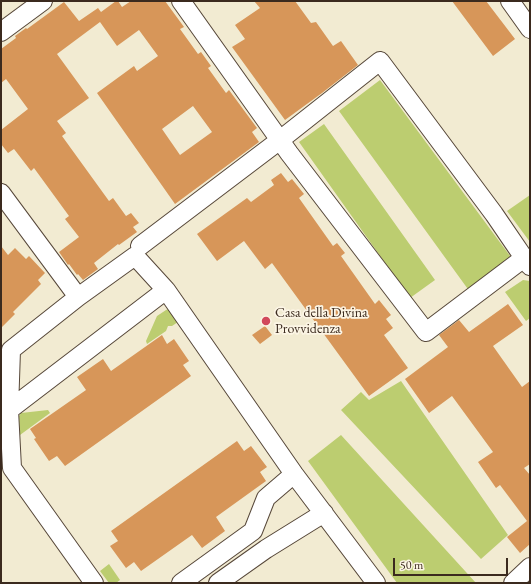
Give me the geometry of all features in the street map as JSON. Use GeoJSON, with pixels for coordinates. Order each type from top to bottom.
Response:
{"type":"FeatureCollection","features":[{"type":"Feature","properties":{"kind":"lane"},"geometry":{"type":"LineString","coordinates":[[1,32],[43,1]]}},
{"type":"Feature","properties":{"kind":"lane"},"geometry":{"type":"LineString","coordinates":[[140,246],[280,140],[380,61],[494,214],[527,262],[426,332],[280,140],[181,1]]}},
{"type":"Feature","properties":{"kind":"lane"},"geometry":{"type":"LineString","coordinates":[[510,1],[530,29]]}},
{"type":"Feature","properties":{"kind":"lane"},"geometry":{"type":"LineString","coordinates":[[1,193],[78,297]]}},
{"type":"Feature","properties":{"kind":"lane"},"geometry":{"type":"LineString","coordinates":[[94,583],[12,468],[9,410],[11,350],[78,297],[135,256],[166,290],[294,474],[376,583]]}},
{"type":"Feature","properties":{"kind":"lane"},"geometry":{"type":"LineString","coordinates":[[9,410],[166,290]]}},
{"type":"Feature","properties":{"kind":"lane"},"geometry":{"type":"LineString","coordinates":[[181,583],[252,531],[266,498],[294,474]]}},
{"type":"Feature","properties":{"kind":"lane"},"geometry":{"type":"LineString","coordinates":[[218,583],[266,549],[324,513]]}},
{"type":"Feature","properties":{"kind":"lane"},"geometry":{"type":"LineString","coordinates":[[513,583],[530,567]]}},
{"type":"Feature","properties":{"kind":"green space"},"geometry":{"type":"Polygon","coordinates":[[[380,80],[513,260],[470,292],[339,111],[380,80]]]}},
{"type":"Feature","properties":{"kind":"green space"},"geometry":{"type":"Polygon","coordinates":[[[324,124],[435,280],[410,298],[299,142],[324,124]]]}},
{"type":"Feature","properties":{"kind":"green space"},"geometry":{"type":"Polygon","coordinates":[[[530,195],[530,242],[507,211],[530,195]]]}},
{"type":"Feature","properties":{"kind":"green space"},"geometry":{"type":"Polygon","coordinates":[[[523,280],[530,281],[530,318],[526,321],[505,292],[523,280]]]}},
{"type":"Feature","properties":{"kind":"green space"},"geometry":{"type":"Polygon","coordinates":[[[168,309],[178,322],[172,326],[168,326],[166,331],[147,344],[146,341],[157,316],[168,309]]]}},
{"type":"Feature","properties":{"kind":"green space"},"geometry":{"type":"Polygon","coordinates":[[[401,381],[508,535],[481,559],[341,410],[361,392],[369,400],[401,381]]]}},
{"type":"Feature","properties":{"kind":"green space"},"geometry":{"type":"Polygon","coordinates":[[[48,410],[50,413],[20,435],[19,416],[21,413],[48,410]]]}},
{"type":"Feature","properties":{"kind":"green space"},"geometry":{"type":"Polygon","coordinates":[[[341,435],[476,583],[397,583],[308,461],[341,435]]]}},
{"type":"Feature","properties":{"kind":"green space"},"geometry":{"type":"Polygon","coordinates":[[[109,564],[120,580],[116,583],[109,583],[100,571],[109,564]]]}},
{"type":"Feature","properties":{"kind":"building"},"geometry":{"type":"Polygon","coordinates":[[[116,1],[118,1],[122,7],[131,1],[165,1],[184,27],[180,29],[198,54],[201,52],[211,66],[208,68],[226,93],[229,90],[257,128],[252,132],[259,142],[175,204],[97,93],[134,66],[137,71],[158,56],[139,30],[117,46],[100,22],[57,54],[89,98],[57,121],[66,133],[62,136],[109,201],[113,198],[126,216],[131,213],[139,223],[133,227],[137,232],[119,245],[118,244],[94,263],[98,269],[83,280],[78,274],[77,275],[69,264],[68,265],[59,252],[79,237],[65,219],[69,216],[34,168],[31,171],[14,149],[8,153],[1,144],[1,130],[28,109],[6,79],[1,83],[1,49],[16,38],[15,36],[64,2],[79,21],[98,8],[101,12],[116,1]],[[193,106],[162,129],[180,155],[212,132],[193,106]]]}},
{"type":"Feature","properties":{"kind":"building"},"geometry":{"type":"Polygon","coordinates":[[[254,1],[295,1],[311,23],[316,22],[333,46],[341,41],[358,65],[285,120],[232,47],[245,39],[235,25],[260,8],[254,1]]]}},
{"type":"Feature","properties":{"kind":"building"},"geometry":{"type":"Polygon","coordinates":[[[452,1],[486,1],[515,39],[493,56],[452,1]]]}},
{"type":"Feature","properties":{"kind":"building"},"geometry":{"type":"Polygon","coordinates":[[[281,173],[288,182],[292,179],[304,194],[299,198],[333,246],[337,243],[345,253],[341,256],[375,304],[379,300],[391,315],[386,319],[393,328],[384,335],[408,368],[369,396],[272,263],[265,269],[244,241],[217,261],[197,234],[247,198],[251,202],[274,185],[271,180],[281,173]]]}},
{"type":"Feature","properties":{"kind":"building"},"geometry":{"type":"Polygon","coordinates":[[[1,246],[8,255],[15,248],[26,259],[29,256],[45,273],[38,280],[41,284],[13,312],[15,314],[1,328],[1,246]]]}},
{"type":"Feature","properties":{"kind":"building"},"geometry":{"type":"Polygon","coordinates":[[[508,304],[523,325],[493,346],[522,387],[530,381],[530,464],[524,468],[530,475],[530,544],[520,553],[507,537],[527,521],[500,485],[496,488],[478,462],[493,452],[452,396],[429,413],[405,379],[448,347],[439,335],[459,320],[469,332],[508,304]]]}},
{"type":"Feature","properties":{"kind":"building"},"geometry":{"type":"Polygon","coordinates":[[[265,326],[272,335],[260,344],[252,335],[265,326]]]}},
{"type":"Feature","properties":{"kind":"building"},"geometry":{"type":"Polygon","coordinates":[[[162,335],[167,344],[174,339],[189,361],[183,365],[191,376],[65,466],[57,456],[49,461],[34,439],[36,438],[30,429],[86,390],[77,377],[103,359],[111,371],[162,335]]]}},
{"type":"Feature","properties":{"kind":"building"},"geometry":{"type":"Polygon","coordinates":[[[237,441],[244,451],[251,446],[267,467],[260,472],[266,481],[216,517],[225,531],[202,548],[192,535],[141,571],[134,562],[126,568],[110,546],[118,541],[111,531],[237,441]]]}},
{"type":"Feature","properties":{"kind":"place","name":"Casa della Divina Provvidenza"},"geometry":{"type":"Point","coordinates":[266,321]}}]}
